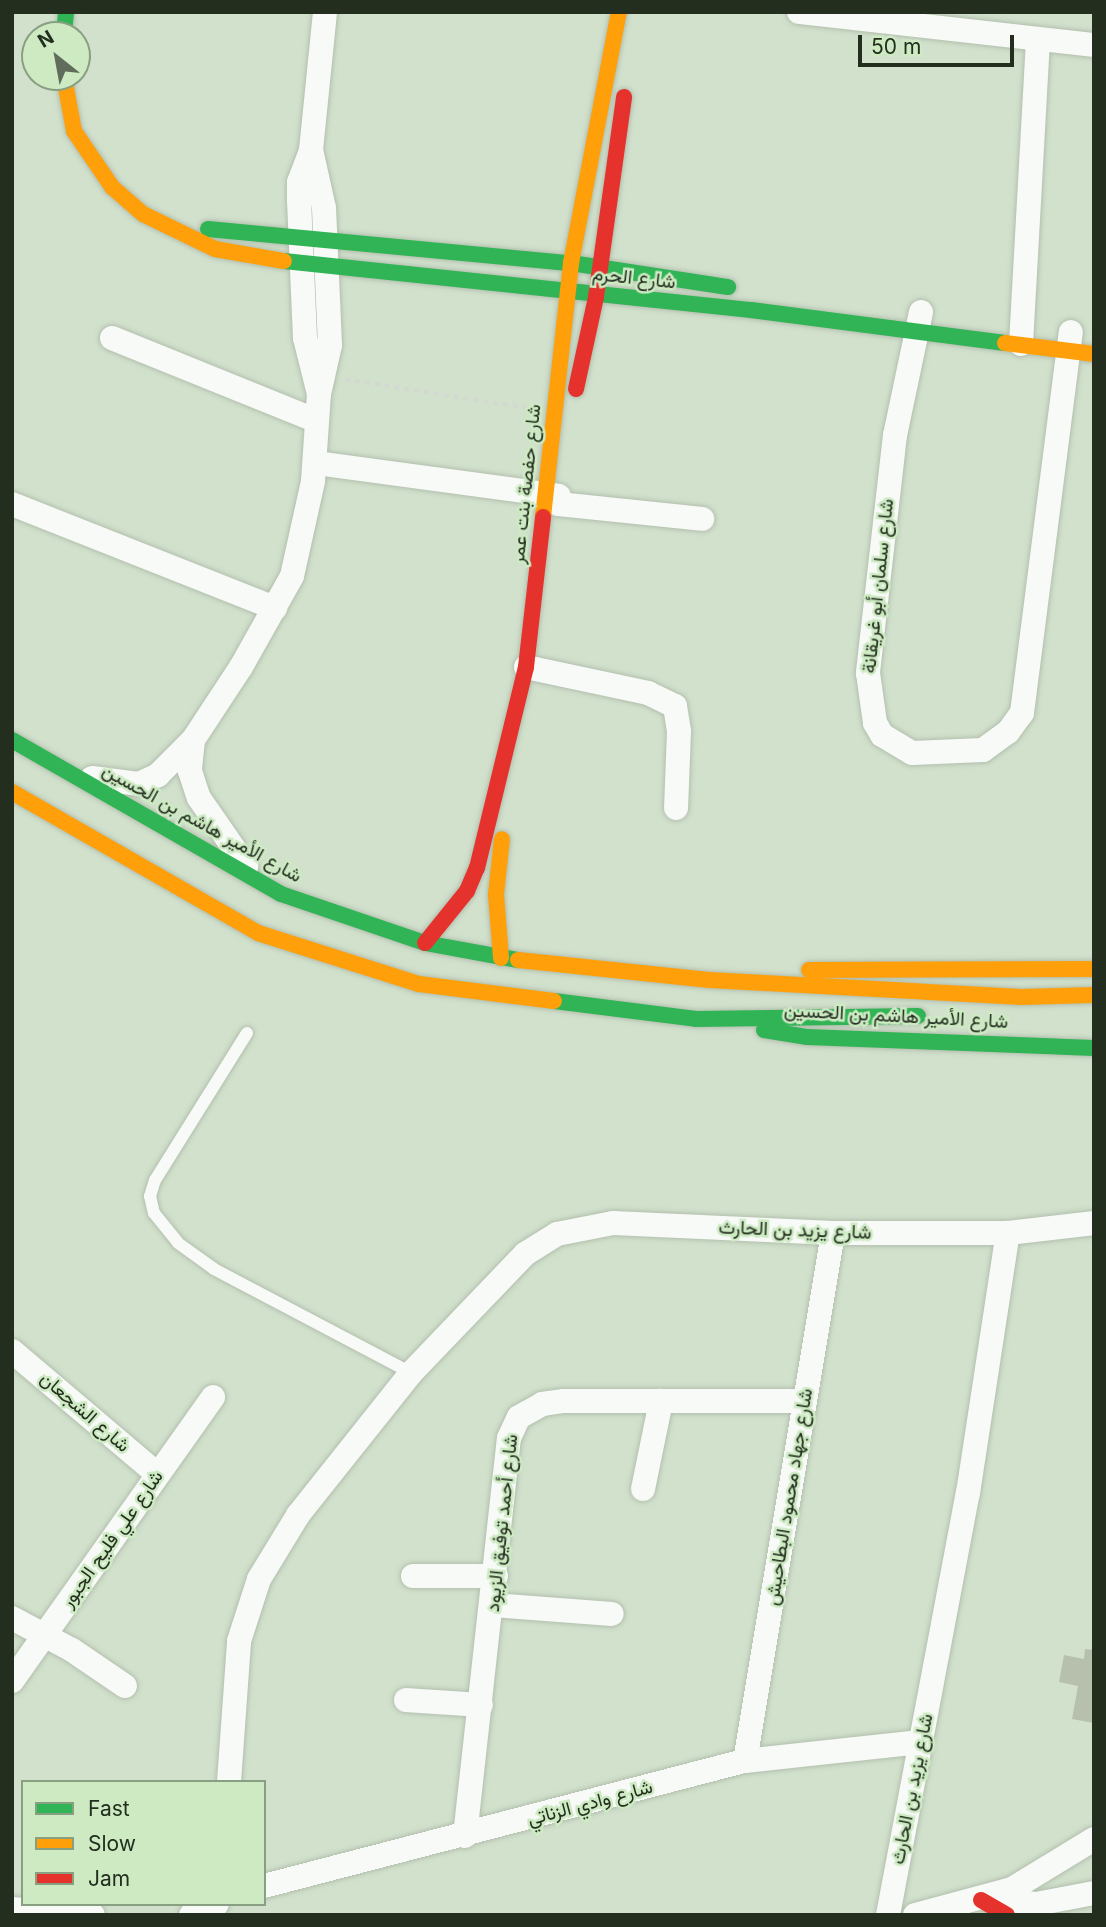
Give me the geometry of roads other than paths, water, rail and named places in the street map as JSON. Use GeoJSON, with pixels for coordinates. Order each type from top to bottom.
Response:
{"type":"FeatureCollection","features":[{"type":"Feature","properties":{"kind":"main road","name":"شارع حفصة بنت عمر"},"geometry":{"type":"LineString","coordinates":[[555,498],[556,412],[567,291],[619,12]]}},
{"type":"Feature","properties":{"kind":"main road","name":"شارع حفصة بنت عمر"},"geometry":{"type":"LineString","coordinates":[[501,958],[496,894],[500,854],[533,668],[555,498],[596,297],[598,267],[627,79]]}},
{"type":"Feature","properties":{"kind":"main road","name":"شارع الحرم"},"geometry":{"type":"LineString","coordinates":[[66,91],[71,121],[90,158],[112,187],[143,214],[174,232],[215,249],[301,264],[567,291],[596,297],[751,310],[920,317],[1022,328],[1073,336],[1094,354]]}},
{"type":"Feature","properties":{"kind":"main road","name":"شارع الحرم"},"geometry":{"type":"LineString","coordinates":[[174,232],[215,228],[300,239],[571,263],[746,290],[751,310]]}},
{"type":"Feature","properties":{"kind":"main road","name":"شارع حفصة بنت عمر"},"geometry":{"type":"LineString","coordinates":[[425,943],[467,891],[477,868],[533,668]]}},
{"type":"Feature","properties":{"kind":"main road","name":"شارع الأمير هاشم بن الحسين"},"geometry":{"type":"LineString","coordinates":[[12,740],[257,879],[342,919],[425,943],[501,958],[709,980],[1022,997],[1094,995]]}},
{"type":"Feature","properties":{"kind":"main road","name":"شارع الأمير هاشم بن الحسين"},"geometry":{"type":"LineString","coordinates":[[12,792],[258,933],[325,959],[419,984],[696,1019],[807,1037],[1090,1045]]}},
{"type":"Feature","properties":{"kind":"main road","name":"شارع الأمير هاشم بن الحسين"},"geometry":{"type":"LineString","coordinates":[[709,980],[821,968],[1089,972]]}},
{"type":"Feature","properties":{"kind":"main road","name":"شارع الأمير هاشم بن الحسين"},"geometry":{"type":"LineString","coordinates":[[696,1019],[930,1016]]}},
{"type":"Feature","properties":{"kind":"street"},"geometry":{"type":"LineString","coordinates":[[322,385],[305,338],[299,181],[311,150],[325,12]]}},
{"type":"Feature","properties":{"kind":"street"},"geometry":{"type":"LineString","coordinates":[[799,12],[869,15],[1094,46]]}},
{"type":"Feature","properties":{"kind":"street"},"geometry":{"type":"LineString","coordinates":[[1022,328],[1038,40]]}},
{"type":"Feature","properties":{"kind":"street"},"geometry":{"type":"LineString","coordinates":[[72,774],[139,784],[158,775],[192,740],[275,608],[302,545],[316,463],[317,421],[330,311],[320,180],[311,150]]}},
{"type":"Feature","properties":{"kind":"street","name":"شارع سلمان أبو غريقانة"},"geometry":{"type":"LineString","coordinates":[[920,317],[895,435],[868,673],[875,723],[882,735],[912,753],[983,750],[1008,732],[1022,713],[1073,336]]}},
{"type":"Feature","properties":{"kind":"street"},"geometry":{"type":"LineString","coordinates":[[112,338],[317,421]]}},
{"type":"Feature","properties":{"kind":"street"},"geometry":{"type":"LineString","coordinates":[[316,463],[702,519]]}},
{"type":"Feature","properties":{"kind":"street"},"geometry":{"type":"LineString","coordinates":[[12,504],[275,608]]}},
{"type":"Feature","properties":{"kind":"street"},"geometry":{"type":"LineString","coordinates":[[533,668],[648,693],[675,706],[679,731],[676,808]]}},
{"type":"Feature","properties":{"kind":"street"},"geometry":{"type":"LineString","coordinates":[[192,740],[190,771],[199,798],[218,831],[257,879]]}},
{"type":"Feature","properties":{"kind":"street","name":"شارع يزيد بن الحارث"},"geometry":{"type":"LineString","coordinates":[[229,1780],[239,1641],[259,1579],[298,1515],[411,1373],[492,1284],[525,1254],[557,1234],[613,1223],[833,1233],[1008,1233],[968,1493],[888,1915]]}},
{"type":"Feature","properties":{"kind":"street"},"geometry":{"type":"LineString","coordinates":[[1008,1233],[1094,1223]]}},
{"type":"Feature","properties":{"kind":"street","name":"شارع جهاد محمود البطاحيش"},"geometry":{"type":"LineString","coordinates":[[745,1761],[833,1233]]}},
{"type":"Feature","properties":{"kind":"street","name":"شارع الشجعان"},"geometry":{"type":"LineString","coordinates":[[12,1350],[157,1474]]}},
{"type":"Feature","properties":{"kind":"street","name":"شارع علي فليح الجبور"},"geometry":{"type":"LineString","coordinates":[[12,1681],[213,1397]]}},
{"type":"Feature","properties":{"kind":"street","name":"شارع أحمد توفيق الزيود"},"geometry":{"type":"LineString","coordinates":[[465,1836],[493,1605],[509,1438],[519,1417],[542,1404],[564,1401],[805,1401]]}},
{"type":"Feature","properties":{"kind":"street"},"geometry":{"type":"LineString","coordinates":[[643,1489],[661,1401]]}},
{"type":"Feature","properties":{"kind":"street"},"geometry":{"type":"LineString","coordinates":[[413,1576],[496,1576]]}},
{"type":"Feature","properties":{"kind":"street"},"geometry":{"type":"LineString","coordinates":[[493,1605],[612,1614]]}},
{"type":"Feature","properties":{"kind":"street"},"geometry":{"type":"LineString","coordinates":[[12,1618],[46,1634],[125,1686]]}},
{"type":"Feature","properties":{"kind":"street"},"geometry":{"type":"LineString","coordinates":[[406,1700],[481,1705]]}},
{"type":"Feature","properties":{"kind":"street","name":"شارع وادي الزناتي"},"geometry":{"type":"LineString","coordinates":[[266,1886],[465,1836],[745,1761],[920,1742]]}},
{"type":"Feature","properties":{"kind":"street"},"geometry":{"type":"LineString","coordinates":[[992,1904],[1094,1839]]}},
{"type":"Feature","properties":{"kind":"street"},"geometry":{"type":"LineString","coordinates":[[915,1915],[992,1904],[1036,1904],[1094,1893]]}},
{"type":"Feature","properties":{"kind":"street"},"geometry":{"type":"LineString","coordinates":[[191,1915],[213,1906]]}},
{"type":"Feature","properties":{"kind":"street"},"geometry":{"type":"LineString","coordinates":[[12,1909],[93,1915]]}},
{"type":"Feature","properties":{"kind":"lane"},"geometry":{"type":"LineString","coordinates":[[247,1033],[155,1180],[150,1196],[154,1213],[178,1243],[214,1269],[411,1373]]}}]}
